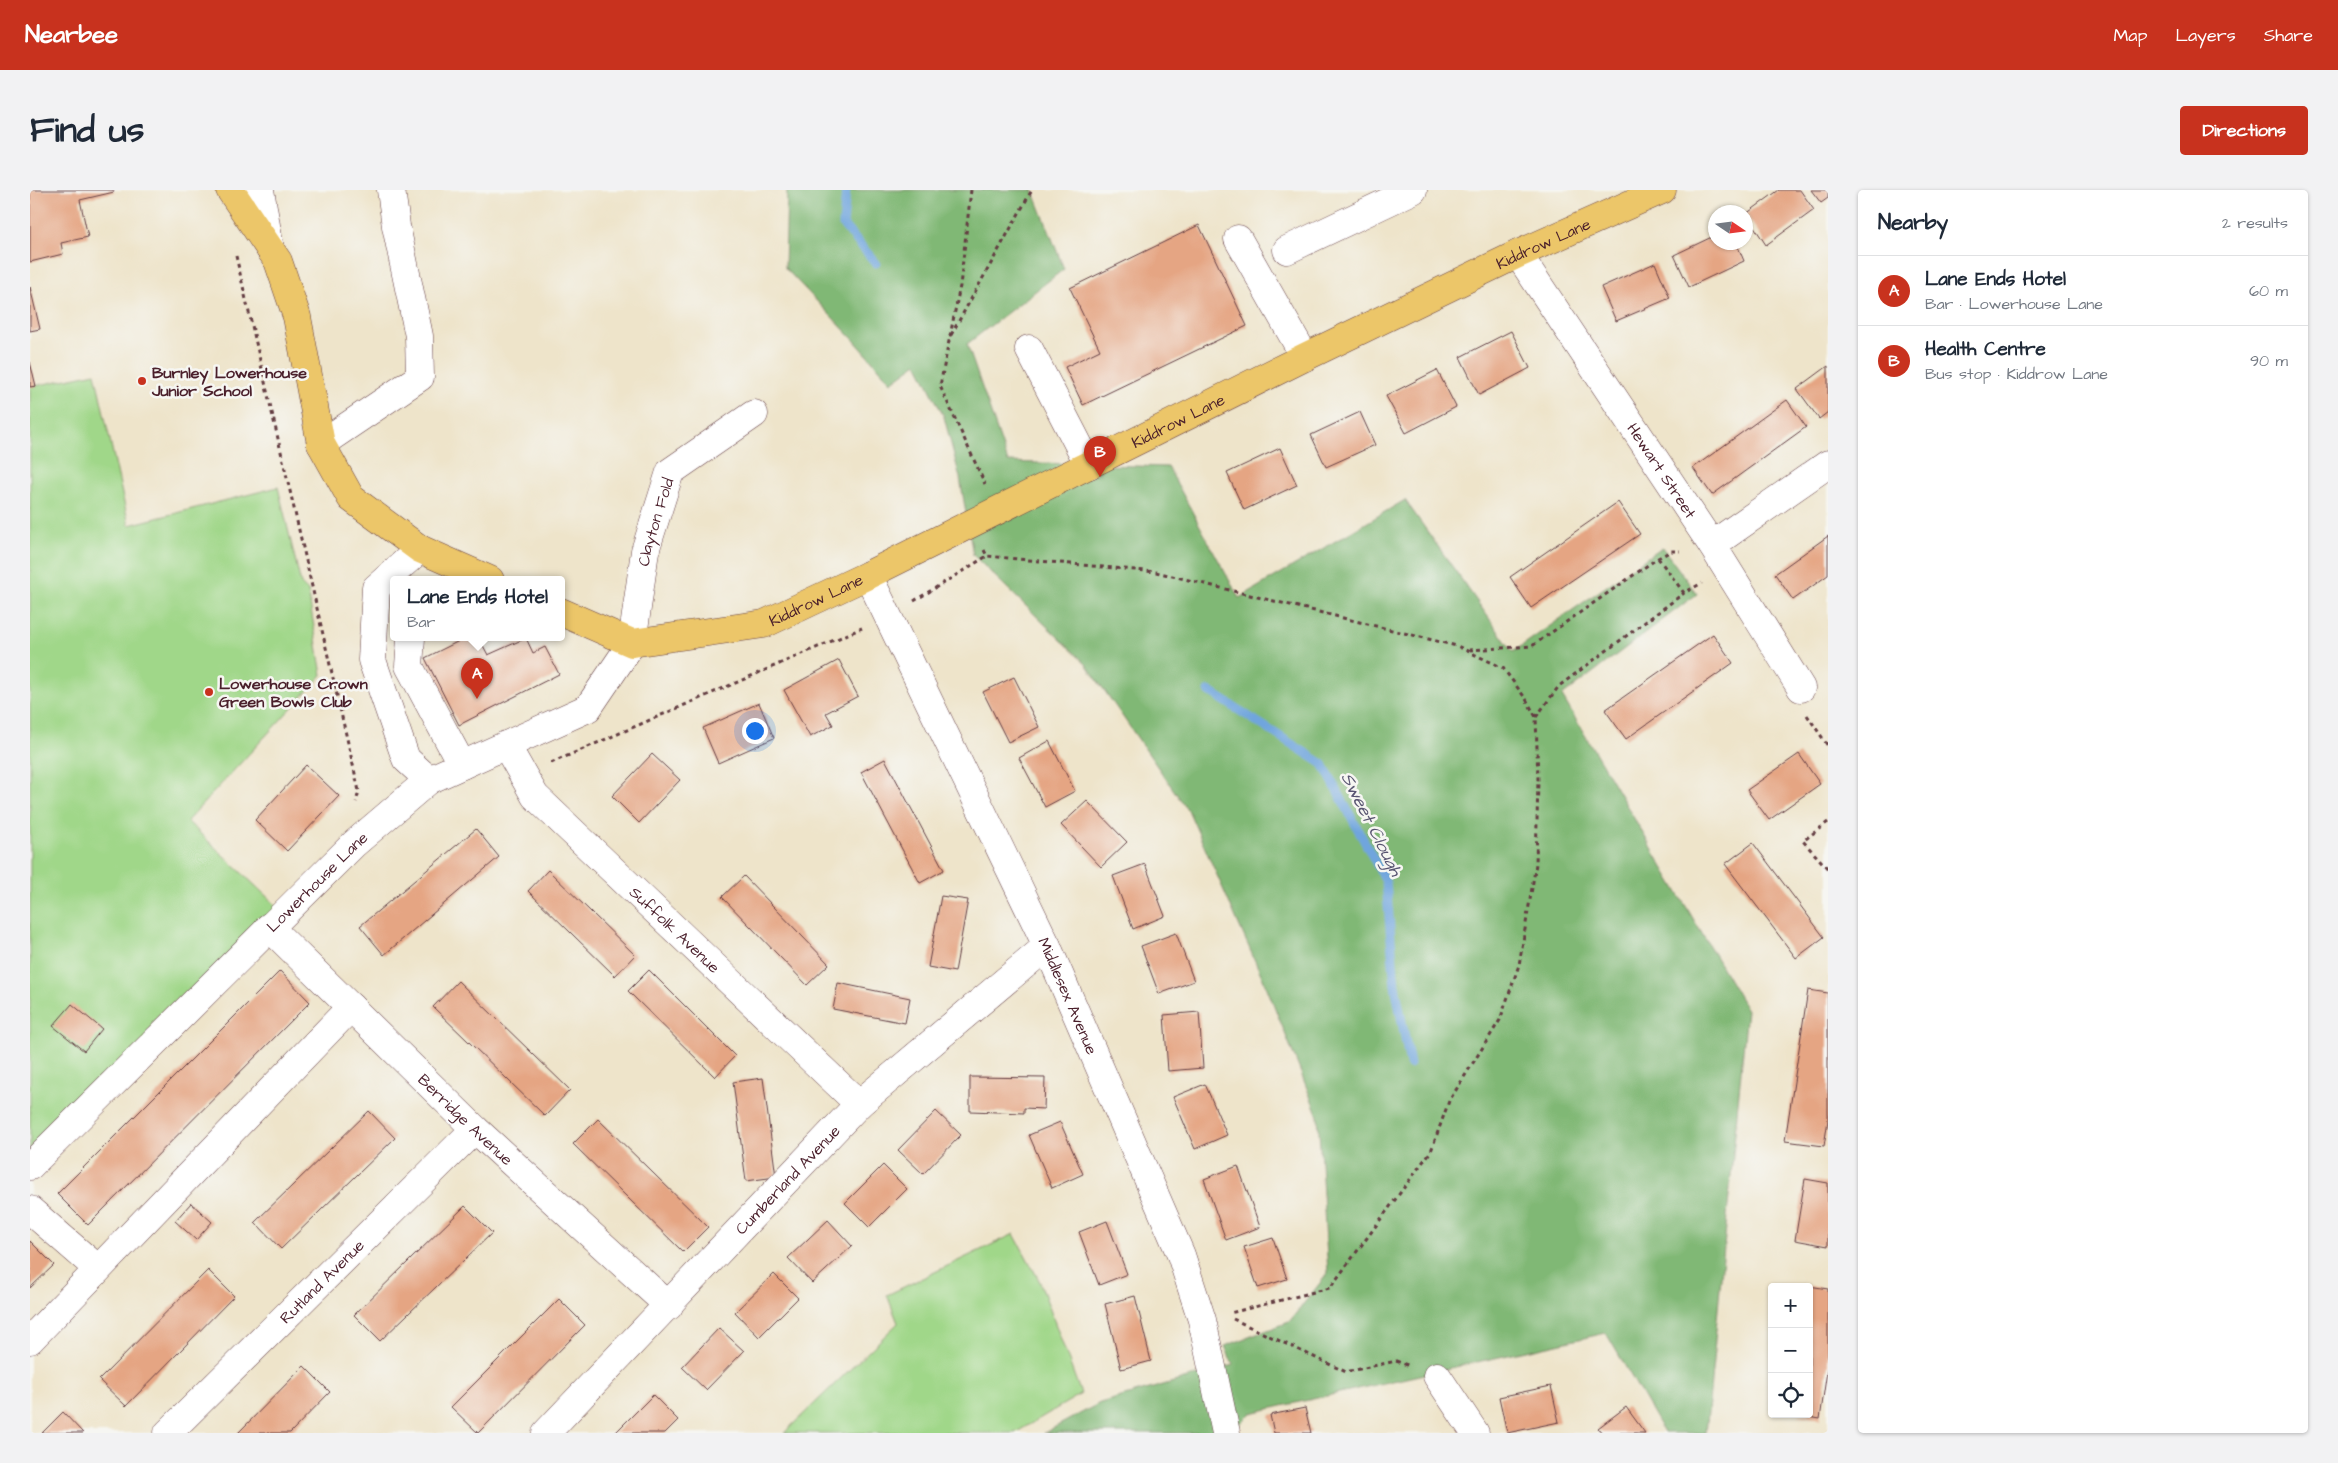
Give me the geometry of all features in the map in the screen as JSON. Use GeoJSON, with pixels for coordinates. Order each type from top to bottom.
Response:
{"type":"FeatureCollection","features":[{"type":"Feature","properties":{"kind":"main road"},"geometry":{"type":"LineString","coordinates":[[230,190],[278,261],[297,317],[321,444],[351,498],[454,574]]}},
{"type":"Feature","properties":{"kind":"main road","name":"Kiddrow Lane"},"geometry":{"type":"LineString","coordinates":[[632,643],[764,624],[974,523],[1305,357],[1518,254],[1662,190]]}},
{"type":"Feature","properties":{"kind":"main road"},"geometry":{"type":"LineString","coordinates":[[565,614],[632,643]]}},
{"type":"Feature","properties":{"kind":"street"},"geometry":{"type":"LineString","coordinates":[[260,190],[270,249]]}},
{"type":"Feature","properties":{"kind":"street"},"geometry":{"type":"LineString","coordinates":[[321,444],[420,377],[420,336],[396,226],[391,190]]}},
{"type":"Feature","properties":{"kind":"street"},"geometry":{"type":"LineString","coordinates":[[1287,250],[1413,190]]}},
{"type":"Feature","properties":{"kind":"street"},"geometry":{"type":"LineString","coordinates":[[1238,239],[1305,357]]}},
{"type":"Feature","properties":{"kind":"street","name":"Hewart Street"},"geometry":{"type":"LineString","coordinates":[[1518,254],[1718,555],[1801,688]]}},
{"type":"Feature","properties":{"kind":"street"},"geometry":{"type":"LineString","coordinates":[[1029,349],[1089,465]]}},
{"type":"Feature","properties":{"kind":"street","name":"Clayton Fold"},"geometry":{"type":"LineString","coordinates":[[632,643],[645,551],[670,472],[754,414]]}},
{"type":"Feature","properties":{"kind":"street"},"geometry":{"type":"LineString","coordinates":[[1718,555],[1828,464]]}},
{"type":"Feature","properties":{"kind":"street"},"geometry":{"type":"LineString","coordinates":[[420,549],[376,588],[372,660],[406,758],[429,780]]}},
{"type":"Feature","properties":{"kind":"street","name":"Middlesex Avenue"},"geometry":{"type":"LineString","coordinates":[[868,575],[1047,946],[1181,1255],[1202,1320],[1226,1433]]}},
{"type":"Feature","properties":{"kind":"street"},"geometry":{"type":"LineString","coordinates":[[411,641],[409,666],[462,765]]}},
{"type":"Feature","properties":{"kind":"street","name":"Lowerhouse Lane"},"geometry":{"type":"LineString","coordinates":[[30,1166],[354,844],[429,780],[588,708],[632,643]]}},
{"type":"Feature","properties":{"kind":"street","name":"Suffolk Avenue"},"geometry":{"type":"LineString","coordinates":[[506,746],[535,796],[859,1104]]}},
{"type":"Feature","properties":{"kind":"street","name":"Berridge Avenue"},"geometry":{"type":"LineString","coordinates":[[269,927],[474,1129],[669,1306]]}},
{"type":"Feature","properties":{"kind":"street","name":"Cumberland Avenue"},"geometry":{"type":"LineString","coordinates":[[546,1433],[669,1306],[859,1104],[1047,946]]}},
{"type":"Feature","properties":{"kind":"street"},"geometry":{"type":"LineString","coordinates":[[30,1340],[351,1007]]}},
{"type":"Feature","properties":{"kind":"street","name":"Rutland Avenue"},"geometry":{"type":"LineString","coordinates":[[168,1433],[474,1129]]}},
{"type":"Feature","properties":{"kind":"street"},"geometry":{"type":"LineString","coordinates":[[30,1210],[98,1269]]}},
{"type":"Feature","properties":{"kind":"street"},"geometry":{"type":"LineString","coordinates":[[1437,1376],[1476,1433]]}},
{"type":"Feature","properties":{"kind":"path"},"geometry":{"type":"LineString","coordinates":[[971,190],[960,286],[940,386],[998,511]]}},
{"type":"Feature","properties":{"kind":"path"},"geometry":{"type":"LineString","coordinates":[[949,338],[1032,190]]}},
{"type":"Feature","properties":{"kind":"path"},"geometry":{"type":"LineString","coordinates":[[233,251],[238,260],[359,791],[354,807]]}},
{"type":"Feature","properties":{"kind":"path"},"geometry":{"type":"LineString","coordinates":[[974,523],[987,556]]}},
{"type":"Feature","properties":{"kind":"path"},"geometry":{"type":"LineString","coordinates":[[1467,650],[1532,646],[1658,558],[1671,551],[1718,555]]}},
{"type":"Feature","properties":{"kind":"path"},"geometry":{"type":"LineString","coordinates":[[1536,717],[1559,686],[1684,593],[1718,555]]}},
{"type":"Feature","properties":{"kind":"path"},"geometry":{"type":"LineString","coordinates":[[523,775],[888,617],[987,556],[1156,572],[1467,650],[1503,668],[1526,699],[1536,717],[1538,780],[1536,864],[1519,965],[1500,1020],[1448,1101],[1430,1151],[1330,1288],[1223,1314],[1346,1372],[1396,1361],[1437,1376]]}},
{"type":"Feature","properties":{"kind":"path"},"geometry":{"type":"LineString","coordinates":[[1658,558],[1684,593]]}},
{"type":"Feature","properties":{"kind":"path"},"geometry":{"type":"LineString","coordinates":[[1801,688],[1805,713],[1828,746]]}},
{"type":"Feature","properties":{"kind":"path"},"geometry":{"type":"LineString","coordinates":[[1828,822],[1803,841],[1828,869]]}},
{"type":"Feature","properties":{"kind":"green space"},"geometry":{"type":"Polygon","coordinates":[[[787,190],[1033,190],[1064,269],[967,344],[1008,462],[1168,467],[1239,598],[1405,500],[1513,652],[1662,547],[1697,594],[1562,696],[1747,1010],[1706,1433],[1664,1433],[1606,1333],[1251,1413],[1231,1433],[1044,1433],[1100,1403],[1233,1365],[1225,1346],[1289,1322],[1328,1273],[1318,1116],[1267,988],[1189,812],[1086,664],[973,555],[960,478],[944,417],[917,363],[891,382],[854,340],[785,268],[787,190]]]}},
{"type":"Feature","properties":{"kind":"green space"},"geometry":{"type":"Polygon","coordinates":[[[95,373],[129,525],[278,487],[301,584],[308,591],[322,675],[187,821],[280,909],[30,1162],[30,387],[95,373]]]}},
{"type":"Feature","properties":{"kind":"green space"},"geometry":{"type":"Polygon","coordinates":[[[1014,1234],[1040,1282],[1081,1394],[1015,1433],[784,1433],[898,1323],[887,1295],[1014,1234]]]}},
{"type":"Feature","properties":{"kind":"building"},"geometry":{"type":"Polygon","coordinates":[[[30,190],[113,190],[114,192],[80,200],[88,237],[61,243],[63,254],[30,262],[30,190]]]}},
{"type":"Feature","properties":{"kind":"building"},"geometry":{"type":"Polygon","coordinates":[[[1779,190],[1800,190],[1814,210],[1766,245],[1753,225],[1753,209],[1779,190]]]}},
{"type":"Feature","properties":{"kind":"building"},"geometry":{"type":"Polygon","coordinates":[[[1811,190],[1828,190],[1828,198],[1821,203],[1811,190]]]}},
{"type":"Feature","properties":{"kind":"building"},"geometry":{"type":"Polygon","coordinates":[[[1199,225],[1247,326],[1083,405],[1065,367],[1100,350],[1070,288],[1199,225]]]}},
{"type":"Feature","properties":{"kind":"building"},"geometry":{"type":"Polygon","coordinates":[[[1708,239],[1708,250],[1739,250],[1744,261],[1689,287],[1674,255],[1708,239]]]}},
{"type":"Feature","properties":{"kind":"building"},"geometry":{"type":"Polygon","coordinates":[[[1655,263],[1670,298],[1616,321],[1601,287],[1655,263]]]}},
{"type":"Feature","properties":{"kind":"building"},"geometry":{"type":"Polygon","coordinates":[[[30,287],[40,329],[30,331],[30,287]]]}},
{"type":"Feature","properties":{"kind":"building"},"geometry":{"type":"Polygon","coordinates":[[[1511,331],[1530,368],[1479,395],[1460,357],[1511,331]]]}},
{"type":"Feature","properties":{"kind":"building"},"geometry":{"type":"Polygon","coordinates":[[[30,362],[36,386],[30,387],[30,362]]]}},
{"type":"Feature","properties":{"kind":"building"},"geometry":{"type":"Polygon","coordinates":[[[1828,366],[1828,412],[1819,419],[1797,389],[1828,366]]]}},
{"type":"Feature","properties":{"kind":"building"},"geometry":{"type":"Polygon","coordinates":[[[1437,370],[1456,407],[1406,433],[1386,396],[1437,370]]]}},
{"type":"Feature","properties":{"kind":"building"},"geometry":{"type":"Polygon","coordinates":[[[1787,400],[1806,427],[1712,495],[1693,468],[1787,400]]]}},
{"type":"Feature","properties":{"kind":"building"},"geometry":{"type":"Polygon","coordinates":[[[1360,412],[1375,445],[1326,467],[1311,435],[1360,412]]]}},
{"type":"Feature","properties":{"kind":"building"},"geometry":{"type":"Polygon","coordinates":[[[1280,448],[1297,485],[1244,510],[1227,473],[1280,448]]]}},
{"type":"Feature","properties":{"kind":"building"},"geometry":{"type":"Polygon","coordinates":[[[1618,502],[1640,534],[1531,608],[1510,577],[1618,502]]]}},
{"type":"Feature","properties":{"kind":"building"},"geometry":{"type":"Polygon","coordinates":[[[1828,536],[1828,575],[1793,600],[1775,574],[1828,536]]]}},
{"type":"Feature","properties":{"kind":"building"},"geometry":{"type":"Polygon","coordinates":[[[1713,634],[1733,663],[1626,739],[1605,710],[1713,634]]]}},
{"type":"Feature","properties":{"kind":"building"},"geometry":{"type":"Polygon","coordinates":[[[459,641],[481,641],[488,655],[519,641],[527,641],[533,653],[545,647],[559,674],[459,725],[425,658],[459,641]]]}},
{"type":"Feature","properties":{"kind":"building"},"geometry":{"type":"Polygon","coordinates":[[[839,660],[858,696],[826,713],[833,725],[810,737],[784,690],[839,660]]]}},
{"type":"Feature","properties":{"kind":"building"},"geometry":{"type":"Polygon","coordinates":[[[1014,677],[1039,727],[1008,742],[983,692],[1014,677]]]}},
{"type":"Feature","properties":{"kind":"building"},"geometry":{"type":"Polygon","coordinates":[[[759,703],[774,738],[718,763],[703,728],[759,703]]]}},
{"type":"Feature","properties":{"kind":"building"},"geometry":{"type":"Polygon","coordinates":[[[1049,741],[1075,791],[1045,807],[1019,758],[1049,741]]]}},
{"type":"Feature","properties":{"kind":"building"},"geometry":{"type":"Polygon","coordinates":[[[652,754],[680,780],[639,823],[612,796],[652,754]]]}},
{"type":"Feature","properties":{"kind":"building"},"geometry":{"type":"Polygon","coordinates":[[[1799,754],[1820,784],[1769,820],[1747,790],[1799,754]]]}},
{"type":"Feature","properties":{"kind":"building"},"geometry":{"type":"Polygon","coordinates":[[[885,759],[944,870],[920,883],[861,772],[885,759]]]}},
{"type":"Feature","properties":{"kind":"building"},"geometry":{"type":"Polygon","coordinates":[[[306,765],[339,796],[287,851],[255,820],[306,765]]]}},
{"type":"Feature","properties":{"kind":"building"},"geometry":{"type":"Polygon","coordinates":[[[1087,801],[1127,842],[1101,867],[1061,825],[1087,801]]]}},
{"type":"Feature","properties":{"kind":"building"},"geometry":{"type":"Polygon","coordinates":[[[476,829],[499,857],[384,955],[360,926],[476,829]]]}},
{"type":"Feature","properties":{"kind":"building"},"geometry":{"type":"Polygon","coordinates":[[[1753,843],[1824,937],[1796,958],[1725,864],[1753,843]]]}},
{"type":"Feature","properties":{"kind":"building"},"geometry":{"type":"Polygon","coordinates":[[[1145,864],[1165,916],[1133,929],[1113,876],[1145,864]]]}},
{"type":"Feature","properties":{"kind":"building"},"geometry":{"type":"Polygon","coordinates":[[[548,870],[635,955],[615,976],[528,891],[548,870]]]}},
{"type":"Feature","properties":{"kind":"building"},"geometry":{"type":"Polygon","coordinates":[[[744,876],[829,964],[807,985],[722,897],[744,876]]]}},
{"type":"Feature","properties":{"kind":"building"},"geometry":{"type":"Polygon","coordinates":[[[941,896],[968,900],[955,972],[928,967],[941,896]]]}},
{"type":"Feature","properties":{"kind":"building"},"geometry":{"type":"Polygon","coordinates":[[[1176,933],[1194,981],[1159,994],[1141,946],[1176,933]]]}},
{"type":"Feature","properties":{"kind":"building"},"geometry":{"type":"Polygon","coordinates":[[[649,970],[735,1056],[715,1077],[628,991],[649,970]]]}},
{"type":"Feature","properties":{"kind":"building"},"geometry":{"type":"Polygon","coordinates":[[[280,971],[310,1002],[88,1225],[57,1194],[280,971]]]}},
{"type":"Feature","properties":{"kind":"building"},"geometry":{"type":"Polygon","coordinates":[[[458,981],[570,1090],[545,1116],[433,1007],[458,981]]]}},
{"type":"Feature","properties":{"kind":"building"},"geometry":{"type":"Polygon","coordinates":[[[838,983],[910,998],[905,1023],[833,1009],[838,983]]]}},
{"type":"Feature","properties":{"kind":"building"},"geometry":{"type":"Polygon","coordinates":[[[1808,990],[1828,993],[1828,1120],[1824,1146],[1785,1141],[1808,990]]]}},
{"type":"Feature","properties":{"kind":"building"},"geometry":{"type":"Polygon","coordinates":[[[72,1004],[102,1029],[84,1051],[53,1026],[72,1004]]]}},
{"type":"Feature","properties":{"kind":"building"},"geometry":{"type":"Polygon","coordinates":[[[1199,1012],[1203,1068],[1168,1071],[1164,1015],[1199,1012]]]}},
{"type":"Feature","properties":{"kind":"building"},"geometry":{"type":"Polygon","coordinates":[[[970,1077],[1045,1078],[1044,1109],[1024,1108],[1024,1113],[970,1111],[970,1077]]]}},
{"type":"Feature","properties":{"kind":"building"},"geometry":{"type":"Polygon","coordinates":[[[763,1078],[776,1177],[746,1181],[733,1082],[763,1078]]]}},
{"type":"Feature","properties":{"kind":"building"},"geometry":{"type":"Polygon","coordinates":[[[1205,1084],[1227,1135],[1195,1149],[1173,1097],[1205,1084]]]}},
{"type":"Feature","properties":{"kind":"building"},"geometry":{"type":"Polygon","coordinates":[[[369,1111],[395,1138],[281,1249],[255,1222],[369,1111]]]}},
{"type":"Feature","properties":{"kind":"building"},"geometry":{"type":"Polygon","coordinates":[[[936,1111],[961,1135],[923,1174],[898,1150],[936,1111]]]}},
{"type":"Feature","properties":{"kind":"building"},"geometry":{"type":"Polygon","coordinates":[[[598,1119],[708,1227],[683,1252],[573,1144],[598,1119]]]}},
{"type":"Feature","properties":{"kind":"building"},"geometry":{"type":"Polygon","coordinates":[[[1060,1122],[1083,1174],[1052,1188],[1029,1135],[1060,1122]]]}},
{"type":"Feature","properties":{"kind":"building"},"geometry":{"type":"Polygon","coordinates":[[[883,1165],[907,1189],[869,1227],[845,1203],[883,1165]]]}},
{"type":"Feature","properties":{"kind":"building"},"geometry":{"type":"Polygon","coordinates":[[[1238,1166],[1260,1227],[1226,1240],[1204,1179],[1238,1166]]]}},
{"type":"Feature","properties":{"kind":"building"},"geometry":{"type":"Polygon","coordinates":[[[1805,1179],[1828,1183],[1828,1246],[1795,1240],[1805,1179]]]}},
{"type":"Feature","properties":{"kind":"building"},"geometry":{"type":"Polygon","coordinates":[[[191,1203],[212,1222],[196,1240],[175,1221],[191,1203]]]}},
{"type":"Feature","properties":{"kind":"building"},"geometry":{"type":"Polygon","coordinates":[[[465,1206],[492,1233],[380,1341],[354,1315],[465,1206]]]}},
{"type":"Feature","properties":{"kind":"building"},"geometry":{"type":"Polygon","coordinates":[[[828,1220],[852,1246],[812,1283],[788,1258],[828,1220]]]}},
{"type":"Feature","properties":{"kind":"building"},"geometry":{"type":"Polygon","coordinates":[[[1107,1221],[1127,1274],[1099,1285],[1079,1232],[1107,1221]]]}},
{"type":"Feature","properties":{"kind":"building"},"geometry":{"type":"Polygon","coordinates":[[[1273,1238],[1287,1279],[1258,1288],[1244,1247],[1273,1238]]]}},
{"type":"Feature","properties":{"kind":"building"},"geometry":{"type":"Polygon","coordinates":[[[30,1241],[54,1265],[30,1288],[30,1241]]]}},
{"type":"Feature","properties":{"kind":"building"},"geometry":{"type":"Polygon","coordinates":[[[208,1270],[234,1296],[126,1406],[99,1380],[208,1270]]]}},
{"type":"Feature","properties":{"kind":"building"},"geometry":{"type":"Polygon","coordinates":[[[774,1274],[798,1298],[759,1337],[735,1312],[774,1274]]]}},
{"type":"Feature","properties":{"kind":"building"},"geometry":{"type":"Polygon","coordinates":[[[1813,1287],[1828,1289],[1828,1364],[1820,1419],[1813,1418],[1813,1287]]]}},
{"type":"Feature","properties":{"kind":"building"},"geometry":{"type":"Polygon","coordinates":[[[1135,1296],[1151,1361],[1121,1369],[1105,1304],[1135,1296]]]}},
{"type":"Feature","properties":{"kind":"building"},"geometry":{"type":"Polygon","coordinates":[[[559,1299],[585,1325],[478,1433],[451,1407],[559,1299]]]}},
{"type":"Feature","properties":{"kind":"building"},"geometry":{"type":"Polygon","coordinates":[[[719,1328],[744,1351],[706,1390],[682,1367],[719,1328]]]}},
{"type":"Feature","properties":{"kind":"building"},"geometry":{"type":"Polygon","coordinates":[[[304,1366],[330,1392],[290,1433],[238,1433],[304,1366]]]}},
{"type":"Feature","properties":{"kind":"building"},"geometry":{"type":"Polygon","coordinates":[[[1551,1386],[1559,1422],[1507,1433],[1499,1397],[1551,1386]]]}},
{"type":"Feature","properties":{"kind":"building"},"geometry":{"type":"Polygon","coordinates":[[[653,1395],[678,1420],[665,1433],[615,1433],[653,1395]]]}},
{"type":"Feature","properties":{"kind":"building"},"geometry":{"type":"Polygon","coordinates":[[[1626,1407],[1645,1433],[1602,1433],[1598,1428],[1626,1407]]]}},
{"type":"Feature","properties":{"kind":"building"},"geometry":{"type":"Polygon","coordinates":[[[1305,1408],[1311,1433],[1274,1433],[1270,1415],[1305,1408]]]}},
{"type":"Feature","properties":{"kind":"building"},"geometry":{"type":"Polygon","coordinates":[[[63,1412],[83,1433],[42,1433],[63,1412]]]}},
{"type":"Feature","properties":{"kind":"waterway","name":"Sweet Clough"},"geometry":{"type":"LineString","coordinates":[[846,190],[843,225],[876,263]]}},
{"type":"Feature","properties":{"kind":"waterway","name":"Sweet Clough"},"geometry":{"type":"LineString","coordinates":[[1209,691],[1323,764],[1386,882],[1395,985],[1410,1064]]}},
{"type":"Feature","properties":{"kind":"place","name":"Burnley Lowerhouse Junior School"},"geometry":{"type":"Point","coordinates":[142,381]}},
{"type":"Feature","properties":{"kind":"place","name":"Health Centre"},"geometry":{"type":"Point","coordinates":[1100,477]}},
{"type":"Feature","properties":{"kind":"place","name":"Lowerhouse Crown Green Bowls Club"},"geometry":{"type":"Point","coordinates":[209,692]}},
{"type":"Feature","properties":{"kind":"place","name":"Lane Ends Hotel"},"geometry":{"type":"Point","coordinates":[477,699]}}]}
